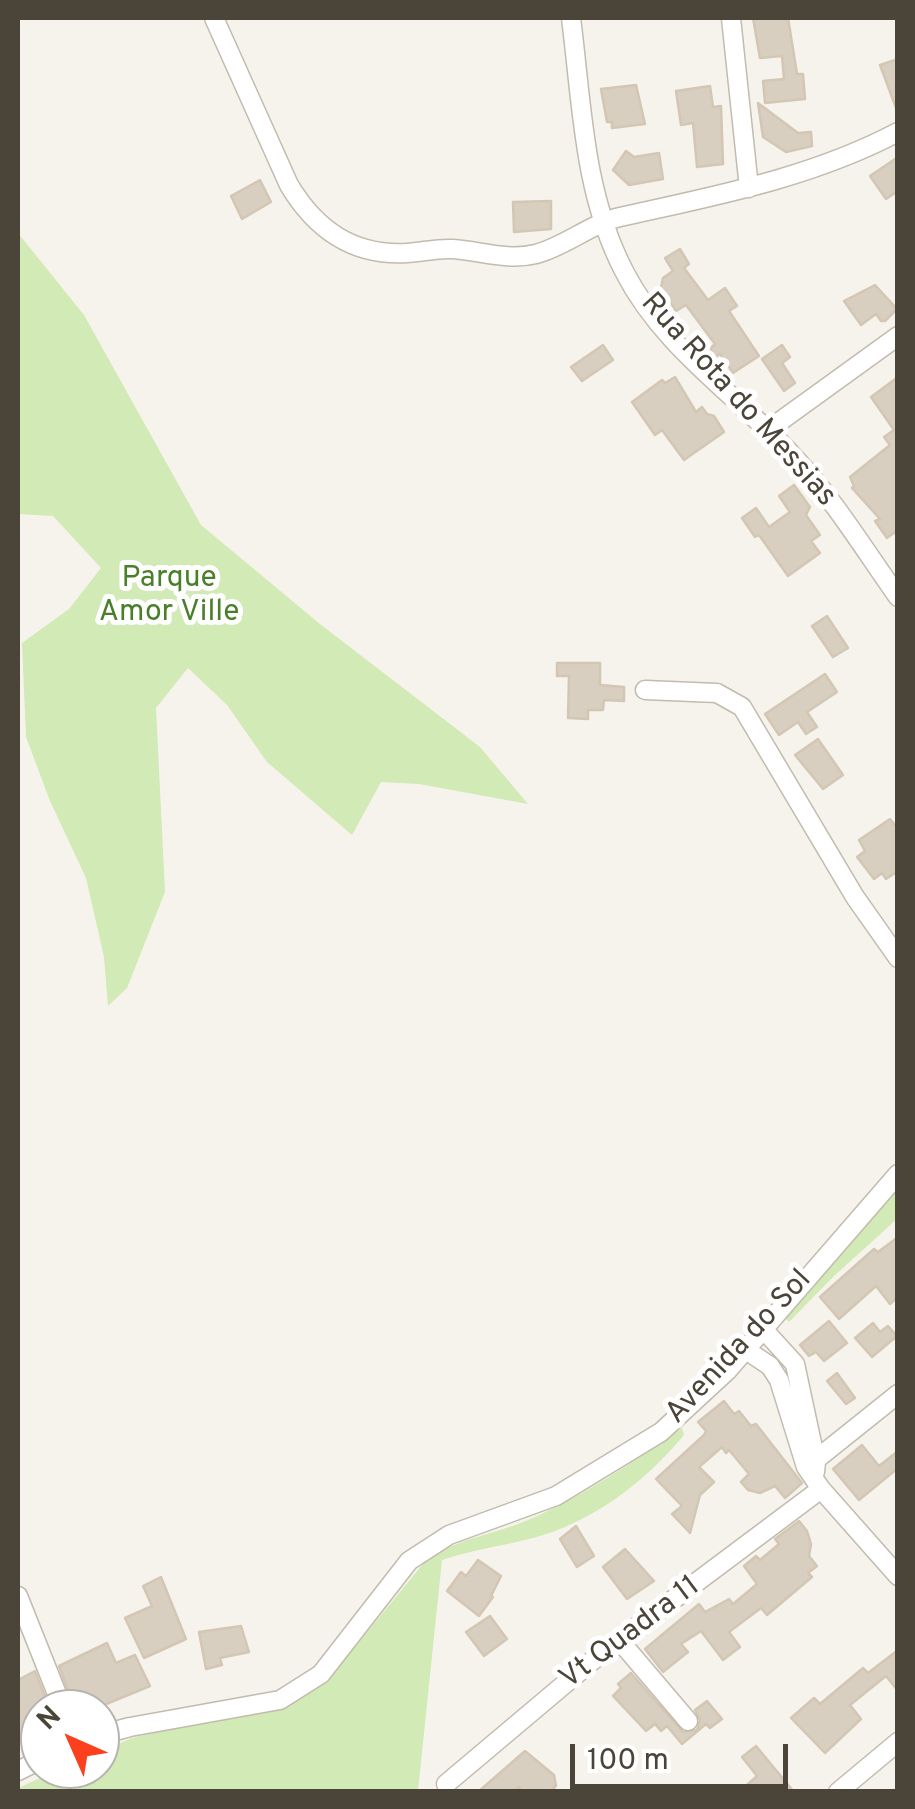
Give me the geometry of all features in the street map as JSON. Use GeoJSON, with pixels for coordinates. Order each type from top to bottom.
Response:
{"type":"FeatureCollection","features":[{"type":"Feature","properties":{"kind":"street"},"geometry":{"type":"LineString","coordinates":[[214,18],[289,185],[312,217],[342,242],[387,253],[440,248],[515,258],[558,246],[602,221],[749,188],[824,165],[898,132]]}},
{"type":"Feature","properties":{"kind":"street","name":"Rua Rota do Messias"},"geometry":{"type":"LineString","coordinates":[[571,18],[590,175],[602,221],[623,270],[670,336],[814,480],[898,597]]}},
{"type":"Feature","properties":{"kind":"street"},"geometry":{"type":"LineString","coordinates":[[731,18],[749,188]]}},
{"type":"Feature","properties":{"kind":"street"},"geometry":{"type":"LineString","coordinates":[[768,430],[898,336]]}},
{"type":"Feature","properties":{"kind":"street"},"geometry":{"type":"LineString","coordinates":[[646,690],[717,693],[742,706],[856,897],[898,958]]}},
{"type":"Feature","properties":{"kind":"street","name":"Avenida do Sol"},"geometry":{"type":"LineString","coordinates":[[120,1730],[280,1700],[321,1674],[409,1561],[449,1535],[556,1496],[661,1432],[746,1350],[898,1174]]}},
{"type":"Feature","properties":{"kind":"street"},"geometry":{"type":"LineString","coordinates":[[764,1330],[795,1364],[814,1474]]}},
{"type":"Feature","properties":{"kind":"street"},"geometry":{"type":"LineString","coordinates":[[746,1350],[770,1366],[779,1380],[814,1474],[898,1576]]}},
{"type":"Feature","properties":{"kind":"street"},"geometry":{"type":"LineString","coordinates":[[779,1380],[795,1364]]}},
{"type":"Feature","properties":{"kind":"street","name":"Vt Quadra 11"},"geometry":{"type":"LineString","coordinates":[[446,1784],[814,1474],[898,1394]]}},
{"type":"Feature","properties":{"kind":"street"},"geometry":{"type":"LineString","coordinates":[[18,1596],[56,1689]]}},
{"type":"Feature","properties":{"kind":"street"},"geometry":{"type":"LineString","coordinates":[[620,1640],[688,1721]]}},
{"type":"Feature","properties":{"kind":"street"},"geometry":{"type":"LineString","coordinates":[[838,1792],[898,1742]]}},
{"type":"Feature","properties":{"kind":"green space","name":"Parque Amor Ville"},"geometry":{"type":"Polygon","coordinates":[[[18,233],[84,315],[201,525],[320,624],[480,747],[528,804],[419,784],[381,782],[352,835],[267,762],[227,705],[188,668],[156,708],[165,892],[127,988],[108,1006],[104,957],[86,878],[26,737],[22,643],[69,609],[101,568],[53,516],[18,514],[18,233]]]}},
{"type":"Feature","properties":{"kind":"green space"},"geometry":{"type":"Polygon","coordinates":[[[897,1186],[897,1219],[789,1322],[785,1318],[897,1186]]]}},
{"type":"Feature","properties":{"kind":"green space"},"geometry":{"type":"Polygon","coordinates":[[[682,1428],[684,1435],[652,1469],[597,1511],[533,1538],[442,1560],[418,1791],[18,1792],[20,1787],[120,1789],[120,1743],[289,1700],[349,1654],[427,1559],[451,1546],[528,1520],[627,1466],[682,1428]]]}},
{"type":"Feature","properties":{"kind":"building"},"geometry":{"type":"Polygon","coordinates":[[[753,18],[788,18],[797,74],[803,74],[805,99],[765,103],[763,81],[784,79],[782,56],[760,58],[753,18]]]}},
{"type":"Feature","properties":{"kind":"building"},"geometry":{"type":"Polygon","coordinates":[[[898,59],[898,108],[896,108],[880,65],[898,59]]]}},
{"type":"Feature","properties":{"kind":"building"},"geometry":{"type":"Polygon","coordinates":[[[636,85],[645,124],[612,128],[612,122],[607,122],[601,89],[636,85]]]}},
{"type":"Feature","properties":{"kind":"building"},"geometry":{"type":"Polygon","coordinates":[[[710,86],[713,107],[721,106],[723,164],[697,167],[693,123],[681,125],[676,91],[710,86]]]}},
{"type":"Feature","properties":{"kind":"building"},"geometry":{"type":"Polygon","coordinates":[[[758,103],[798,133],[811,132],[812,146],[786,152],[763,137],[758,103]]]}},
{"type":"Feature","properties":{"kind":"building"},"geometry":{"type":"Polygon","coordinates":[[[626,151],[634,157],[659,153],[663,179],[629,185],[613,170],[626,151]]]}},
{"type":"Feature","properties":{"kind":"building"},"geometry":{"type":"Polygon","coordinates":[[[898,157],[898,191],[886,199],[870,176],[898,157]]]}},
{"type":"Feature","properties":{"kind":"building"},"geometry":{"type":"Polygon","coordinates":[[[260,180],[271,202],[242,219],[231,196],[260,180]]]}},
{"type":"Feature","properties":{"kind":"building"},"geometry":{"type":"Polygon","coordinates":[[[551,201],[551,229],[514,232],[513,202],[551,201]]]}},
{"type":"Feature","properties":{"kind":"building"},"geometry":{"type":"Polygon","coordinates":[[[680,249],[689,264],[684,268],[708,300],[725,288],[737,306],[729,311],[759,356],[733,373],[720,354],[711,360],[705,354],[715,344],[686,305],[676,311],[661,287],[663,278],[673,271],[665,258],[680,249]]]}},
{"type":"Feature","properties":{"kind":"building"},"geometry":{"type":"Polygon","coordinates":[[[875,285],[897,309],[885,321],[876,314],[861,325],[844,301],[875,285]]]}},
{"type":"Feature","properties":{"kind":"building"},"geometry":{"type":"Polygon","coordinates":[[[603,345],[613,360],[582,381],[571,367],[603,345]]]}},
{"type":"Feature","properties":{"kind":"building"},"geometry":{"type":"Polygon","coordinates":[[[782,345],[790,357],[782,363],[795,383],[784,391],[762,359],[782,345]]]}},
{"type":"Feature","properties":{"kind":"building"},"geometry":{"type":"Polygon","coordinates":[[[675,377],[696,412],[702,407],[714,416],[724,432],[684,460],[662,430],[655,435],[632,402],[662,380],[665,383],[675,377]]]}},
{"type":"Feature","properties":{"kind":"building"},"geometry":{"type":"Polygon","coordinates":[[[898,377],[898,530],[887,538],[875,521],[880,519],[852,488],[850,477],[890,445],[884,437],[894,430],[871,397],[898,377]]]}},
{"type":"Feature","properties":{"kind":"building"},"geometry":{"type":"Polygon","coordinates":[[[794,485],[810,507],[806,515],[820,535],[811,541],[820,553],[788,576],[742,518],[756,508],[769,527],[790,512],[779,496],[794,485]]]}},
{"type":"Feature","properties":{"kind":"building"},"geometry":{"type":"Polygon","coordinates":[[[827,616],[848,648],[833,657],[812,626],[827,616]]]}},
{"type":"Feature","properties":{"kind":"building"},"geometry":{"type":"Polygon","coordinates":[[[557,663],[600,663],[600,685],[624,687],[624,701],[604,700],[603,710],[588,710],[588,719],[568,718],[569,676],[557,676],[557,663]]]}},
{"type":"Feature","properties":{"kind":"building"},"geometry":{"type":"Polygon","coordinates":[[[825,674],[837,692],[807,712],[817,727],[806,734],[798,722],[779,735],[765,714],[825,674]]]}},
{"type":"Feature","properties":{"kind":"building"},"geometry":{"type":"Polygon","coordinates":[[[818,739],[843,775],[823,789],[795,755],[818,739]]]}},
{"type":"Feature","properties":{"kind":"building"},"geometry":{"type":"Polygon","coordinates":[[[890,819],[898,829],[898,871],[886,879],[882,873],[874,879],[857,857],[865,851],[859,840],[890,819]]]}},
{"type":"Feature","properties":{"kind":"building"},"geometry":{"type":"Polygon","coordinates":[[[898,1237],[898,1297],[890,1304],[876,1286],[839,1319],[820,1297],[874,1249],[878,1252],[898,1237]]]}},
{"type":"Feature","properties":{"kind":"building"},"geometry":{"type":"Polygon","coordinates":[[[829,1321],[847,1343],[824,1361],[816,1352],[809,1356],[800,1345],[829,1321]]]}},
{"type":"Feature","properties":{"kind":"building"},"geometry":{"type":"Polygon","coordinates":[[[873,1323],[880,1332],[888,1326],[897,1336],[872,1357],[855,1338],[873,1323]]]}},
{"type":"Feature","properties":{"kind":"building"},"geometry":{"type":"Polygon","coordinates":[[[837,1373],[855,1398],[846,1404],[827,1381],[837,1373]]]}},
{"type":"Feature","properties":{"kind":"building"},"geometry":{"type":"Polygon","coordinates":[[[724,1401],[734,1414],[739,1411],[751,1426],[756,1424],[802,1483],[785,1498],[775,1486],[760,1493],[748,1490],[741,1482],[749,1474],[722,1447],[699,1467],[714,1482],[700,1495],[690,1533],[672,1514],[682,1506],[656,1479],[704,1435],[706,1431],[698,1422],[724,1401]]]}},
{"type":"Feature","properties":{"kind":"building"},"geometry":{"type":"Polygon","coordinates":[[[862,1445],[879,1466],[898,1451],[898,1468],[859,1500],[833,1469],[862,1445]]]}},
{"type":"Feature","properties":{"kind":"building"},"geometry":{"type":"Polygon","coordinates":[[[799,1521],[811,1544],[809,1556],[817,1566],[808,1573],[812,1577],[767,1615],[761,1608],[729,1632],[740,1647],[723,1660],[701,1631],[681,1644],[688,1652],[663,1672],[645,1649],[699,1604],[705,1612],[729,1599],[733,1604],[757,1584],[744,1566],[756,1556],[760,1560],[779,1544],[775,1539],[799,1521]]]}},
{"type":"Feature","properties":{"kind":"building"},"geometry":{"type":"Polygon","coordinates":[[[576,1526],[594,1556],[577,1567],[560,1539],[576,1526]]]}},
{"type":"Feature","properties":{"kind":"building"},"geometry":{"type":"Polygon","coordinates":[[[625,1549],[654,1581],[627,1599],[603,1567],[625,1549]]]}},
{"type":"Feature","properties":{"kind":"building"},"geometry":{"type":"Polygon","coordinates":[[[478,1560],[501,1576],[493,1597],[479,1616],[447,1591],[461,1572],[466,1576],[478,1560]]]}},
{"type":"Feature","properties":{"kind":"building"},"geometry":{"type":"Polygon","coordinates":[[[161,1577],[186,1639],[144,1658],[125,1618],[152,1606],[143,1586],[161,1577]]]}},
{"type":"Feature","properties":{"kind":"building"},"geometry":{"type":"Polygon","coordinates":[[[490,1616],[507,1639],[484,1656],[466,1632],[490,1616]]]}},
{"type":"Feature","properties":{"kind":"building"},"geometry":{"type":"Polygon","coordinates":[[[241,1626],[249,1652],[220,1658],[222,1665],[206,1669],[199,1632],[241,1626]]]}},
{"type":"Feature","properties":{"kind":"building"},"geometry":{"type":"Polygon","coordinates":[[[107,1643],[116,1663],[135,1655],[150,1686],[120,1698],[120,1689],[68,1689],[59,1666],[107,1643]]]}},
{"type":"Feature","properties":{"kind":"building"},"geometry":{"type":"Polygon","coordinates":[[[898,1650],[898,1691],[886,1676],[850,1705],[861,1719],[825,1753],[791,1718],[814,1698],[820,1704],[863,1668],[868,1673],[898,1650]]]}},
{"type":"Feature","properties":{"kind":"building"},"geometry":{"type":"Polygon","coordinates":[[[35,1671],[42,1689],[20,1689],[20,1734],[18,1730],[18,1680],[35,1671]]]}},
{"type":"Feature","properties":{"kind":"building"},"geometry":{"type":"Polygon","coordinates":[[[631,1673],[683,1732],[697,1730],[700,1720],[695,1710],[707,1701],[722,1719],[710,1728],[706,1724],[682,1744],[667,1726],[661,1731],[655,1724],[646,1731],[613,1696],[621,1688],[618,1684],[631,1673]]]}},
{"type":"Feature","properties":{"kind":"building"},"geometry":{"type":"Polygon","coordinates":[[[756,1746],[794,1792],[739,1792],[757,1776],[742,1757],[756,1746]]]}},
{"type":"Feature","properties":{"kind":"building"},"geometry":{"type":"Polygon","coordinates":[[[525,1751],[554,1775],[556,1786],[549,1792],[523,1792],[519,1787],[514,1792],[478,1792],[525,1751]]]}}]}
